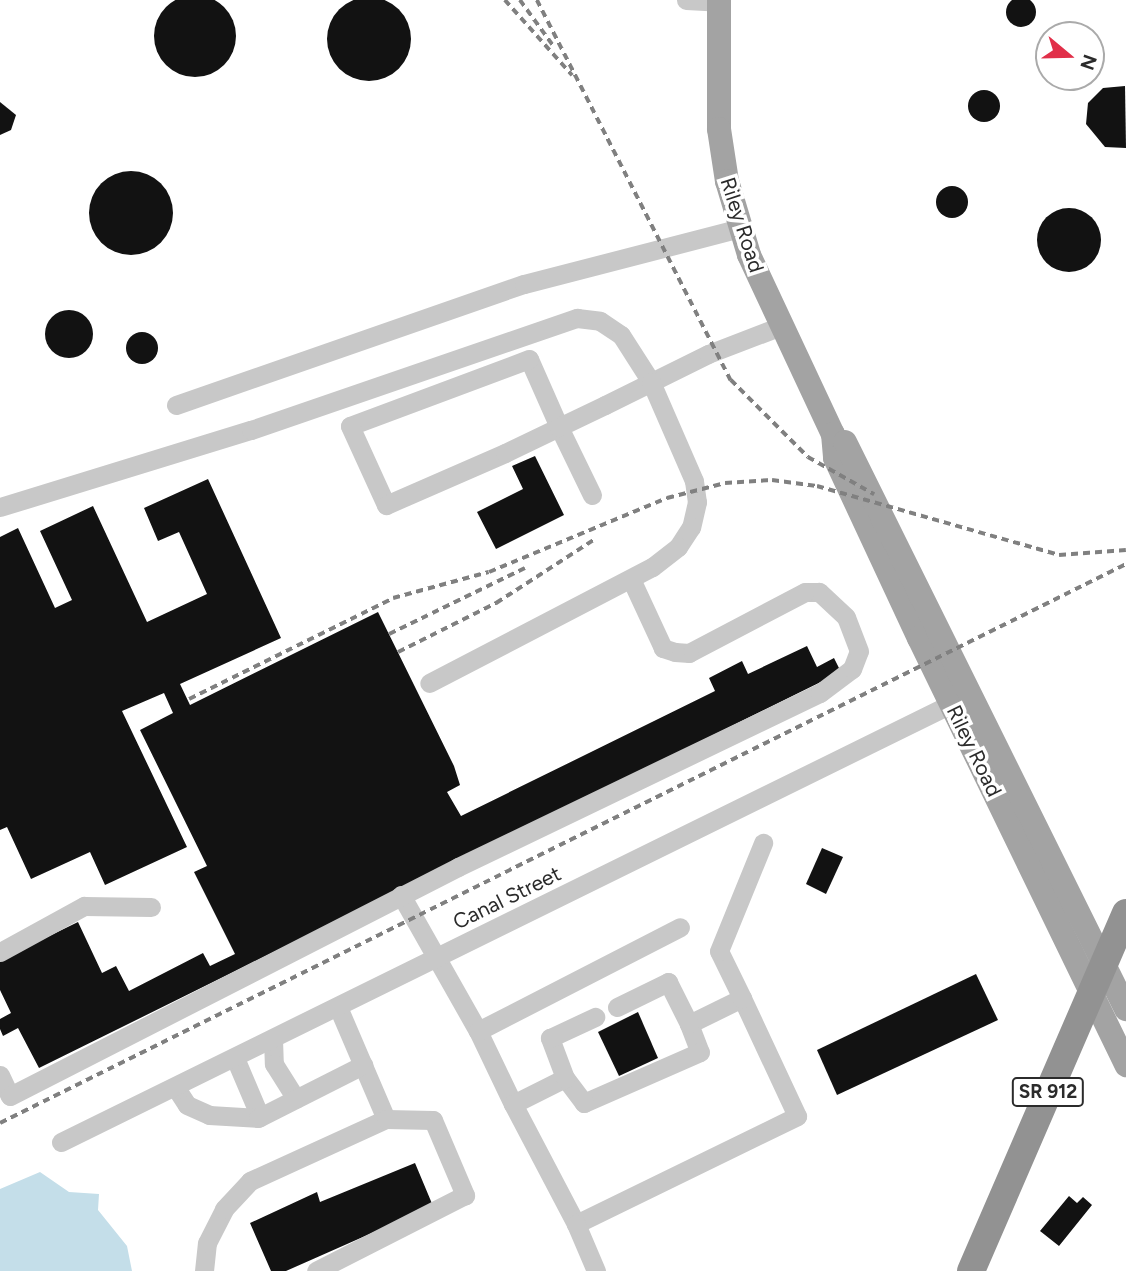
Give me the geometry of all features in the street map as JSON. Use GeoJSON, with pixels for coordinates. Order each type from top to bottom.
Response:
{"type":"FeatureCollection","features":[{"type":"Feature","properties":{"kind":"highway","name":"SR 912"},"geometry":{"type":"LineString","coordinates":[[971,1271],[1126,913]]}},
{"type":"Feature","properties":{"kind":"main road","name":"Riley Road"},"geometry":{"type":"LineString","coordinates":[[719,1],[716,102],[722,158],[741,228],[782,326],[833,434],[845,442],[1126,1066]]}},
{"type":"Feature","properties":{"kind":"main road","name":"Riley Road"},"geometry":{"type":"LineString","coordinates":[[962,698],[1126,1009]]}},
{"type":"Feature","properties":{"kind":"street"},"geometry":{"type":"LineString","coordinates":[[686,0],[719,1]]}},
{"type":"Feature","properties":{"kind":"street"},"geometry":{"type":"LineString","coordinates":[[176,404],[524,284],[741,228]]}},
{"type":"Feature","properties":{"kind":"street"},"geometry":{"type":"LineString","coordinates":[[0,507],[251,430],[577,318],[600,321],[621,335],[651,382],[694,481],[697,502],[678,547],[631,579],[429,683]]}},
{"type":"Feature","properties":{"kind":"street"},"geometry":{"type":"LineString","coordinates":[[592,495],[559,427],[529,359],[350,426],[386,505],[559,427],[651,382],[782,326]]}},
{"type":"Feature","properties":{"kind":"street"},"geometry":{"type":"LineString","coordinates":[[0,1075],[10,1096],[401,895],[820,693],[852,669],[859,651],[846,617],[819,592],[805,592],[689,653],[663,648],[631,579]]}},
{"type":"Feature","properties":{"kind":"street","name":"Canal Street"},"geometry":{"type":"LineString","coordinates":[[61,1142],[235,1059],[962,698]]}},
{"type":"Feature","properties":{"kind":"street"},"geometry":{"type":"LineString","coordinates":[[576,1224],[797,1116],[719,951],[763,843]]}},
{"type":"Feature","properties":{"kind":"street"},"geometry":{"type":"LineString","coordinates":[[401,895],[478,1031],[576,1224],[596,1271]]}},
{"type":"Feature","properties":{"kind":"street"},"geometry":{"type":"LineString","coordinates":[[0,952],[83,905],[150,908]]}},
{"type":"Feature","properties":{"kind":"street"},"geometry":{"type":"LineString","coordinates":[[478,1031],[680,927]]}},
{"type":"Feature","properties":{"kind":"street"},"geometry":{"type":"LineString","coordinates":[[595,1017],[550,1038],[565,1078],[584,1103],[700,1052],[668,982],[617,1007]]}},
{"type":"Feature","properties":{"kind":"street"},"geometry":{"type":"LineString","coordinates":[[689,1024],[742,998]]}},
{"type":"Feature","properties":{"kind":"street"},"geometry":{"type":"LineString","coordinates":[[338,1007],[386,1119]]}},
{"type":"Feature","properties":{"kind":"street"},"geometry":{"type":"LineString","coordinates":[[274,1039],[274,1064],[296,1099]]}},
{"type":"Feature","properties":{"kind":"street"},"geometry":{"type":"LineString","coordinates":[[235,1059],[260,1117]]}},
{"type":"Feature","properties":{"kind":"street"},"geometry":{"type":"LineString","coordinates":[[176,1088],[187,1105],[209,1115],[260,1117],[363,1065]]}},
{"type":"Feature","properties":{"kind":"street"},"geometry":{"type":"LineString","coordinates":[[513,1104],[565,1078]]}},
{"type":"Feature","properties":{"kind":"street"},"geometry":{"type":"LineString","coordinates":[[204,1271],[207,1243],[224,1209],[250,1181],[386,1119],[433,1120],[466,1195],[316,1271]]}},
{"type":"Feature","properties":{"kind":"water"},"geometry":{"type":"Polygon","coordinates":[[[40,1172],[69,1192],[99,1194],[98,1210],[127,1246],[132,1271],[0,1271],[0,1189],[40,1172]]]}},
{"type":"Feature","properties":{"kind":"building"},"geometry":{"type":"Polygon","coordinates":[[[195,-5],[211,-2],[224,7],[233,20],[236,36],[233,52],[224,65],[211,74],[195,77],[179,74],[166,65],[157,52],[154,36],[157,20],[166,7],[179,-2],[195,-5]]]}},
{"type":"Feature","properties":{"kind":"building"},"geometry":{"type":"Polygon","coordinates":[[[369,-3],[385,0],[399,9],[408,23],[411,39],[408,55],[399,69],[385,78],[369,81],[353,78],[339,69],[330,55],[327,39],[330,23],[339,9],[353,0],[369,-3]]]}},
{"type":"Feature","properties":{"kind":"building"},"geometry":{"type":"Polygon","coordinates":[[[1021,-3],[1032,1],[1036,12],[1032,23],[1021,27],[1010,23],[1006,12],[1010,1],[1021,-3]]]}},
{"type":"Feature","properties":{"kind":"building"},"geometry":{"type":"Polygon","coordinates":[[[1125,86],[1126,148],[1105,147],[1086,124],[1088,103],[1100,91],[1105,91],[1105,88],[1125,86]]]}},
{"type":"Feature","properties":{"kind":"building"},"geometry":{"type":"Polygon","coordinates":[[[984,90],[995,95],[1000,106],[995,117],[984,122],[973,117],[968,106],[973,95],[984,90]]]}},
{"type":"Feature","properties":{"kind":"building"},"geometry":{"type":"Polygon","coordinates":[[[0,102],[16,115],[11,130],[0,135],[0,102]]]}},
{"type":"Feature","properties":{"kind":"building"},"geometry":{"type":"Polygon","coordinates":[[[131,171],[147,174],[161,183],[170,197],[173,213],[170,229],[161,243],[147,252],[131,255],[115,252],[101,243],[92,229],[89,213],[92,197],[101,183],[115,174],[131,171]]]}},
{"type":"Feature","properties":{"kind":"building"},"geometry":{"type":"Polygon","coordinates":[[[952,186],[963,191],[968,202],[963,213],[952,218],[941,213],[936,202],[941,191],[952,186]]]}},
{"type":"Feature","properties":{"kind":"building"},"geometry":{"type":"Polygon","coordinates":[[[1069,208],[1081,210],[1092,217],[1099,228],[1099,252],[1092,263],[1081,270],[1069,272],[1057,270],[1046,263],[1039,252],[1037,240],[1039,228],[1046,217],[1057,210],[1069,208]]]}},
{"type":"Feature","properties":{"kind":"building"},"geometry":{"type":"Polygon","coordinates":[[[69,310],[86,317],[93,334],[86,351],[69,358],[52,351],[45,334],[52,317],[69,310]]]}},
{"type":"Feature","properties":{"kind":"building"},"geometry":{"type":"Polygon","coordinates":[[[142,332],[153,337],[158,348],[153,359],[142,364],[131,359],[126,348],[131,337],[142,332]]]}},
{"type":"Feature","properties":{"kind":"building"},"geometry":{"type":"Polygon","coordinates":[[[535,456],[564,515],[496,549],[477,512],[523,489],[512,466],[535,456]]]}},
{"type":"Feature","properties":{"kind":"building"},"geometry":{"type":"Polygon","coordinates":[[[208,479],[281,638],[180,684],[190,705],[378,612],[454,766],[460,785],[447,792],[461,816],[715,691],[709,678],[742,661],[748,674],[807,646],[817,667],[834,658],[841,672],[39,1068],[18,1028],[3,1036],[0,1029],[0,1019],[11,1013],[0,990],[0,960],[78,922],[102,973],[116,966],[129,991],[203,953],[210,966],[235,954],[194,872],[207,866],[140,730],[173,713],[164,693],[122,711],[187,847],[105,885],[90,852],[31,879],[7,827],[0,830],[0,537],[18,528],[55,608],[72,600],[40,531],[93,506],[147,622],[207,594],[179,532],[158,541],[144,508],[208,479]]]}},
{"type":"Feature","properties":{"kind":"building"},"geometry":{"type":"Polygon","coordinates":[[[822,848],[843,857],[826,894],[806,884],[822,848]]]}},
{"type":"Feature","properties":{"kind":"building"},"geometry":{"type":"Polygon","coordinates":[[[976,974],[998,1020],[837,1095],[817,1050],[976,974]]]}},
{"type":"Feature","properties":{"kind":"building"},"geometry":{"type":"Polygon","coordinates":[[[638,1012],[658,1058],[619,1076],[598,1032],[638,1012]]]}},
{"type":"Feature","properties":{"kind":"building"},"geometry":{"type":"Polygon","coordinates":[[[415,1163],[433,1206],[286,1271],[271,1271],[250,1223],[317,1192],[320,1202],[415,1163]]]}},
{"type":"Feature","properties":{"kind":"building"},"geometry":{"type":"Polygon","coordinates":[[[1069,1196],[1077,1203],[1083,1197],[1092,1205],[1059,1246],[1040,1231],[1069,1196]]]}},
{"type":"Feature","properties":{"kind":"railway"},"geometry":{"type":"LineString","coordinates":[[505,0],[572,75]]}},
{"type":"Feature","properties":{"kind":"railway"},"geometry":{"type":"LineString","coordinates":[[520,0],[555,48]]}},
{"type":"Feature","properties":{"kind":"railway"},"geometry":{"type":"LineString","coordinates":[[537,0],[731,380],[808,457],[874,494]]}},
{"type":"Feature","properties":{"kind":"railway"},"geometry":{"type":"LineString","coordinates":[[189,699],[393,598],[489,572],[667,498],[725,483],[772,480],[817,486],[1059,555],[1126,550]]}},
{"type":"Feature","properties":{"kind":"railway"},"geometry":{"type":"LineString","coordinates":[[398,652],[496,603],[595,539]]}},
{"type":"Feature","properties":{"kind":"railway"},"geometry":{"type":"LineString","coordinates":[[0,1123],[1126,564]]}},
{"type":"Feature","properties":{"kind":"railway"},"geometry":{"type":"LineString","coordinates":[[389,634],[525,568]]}}]}
